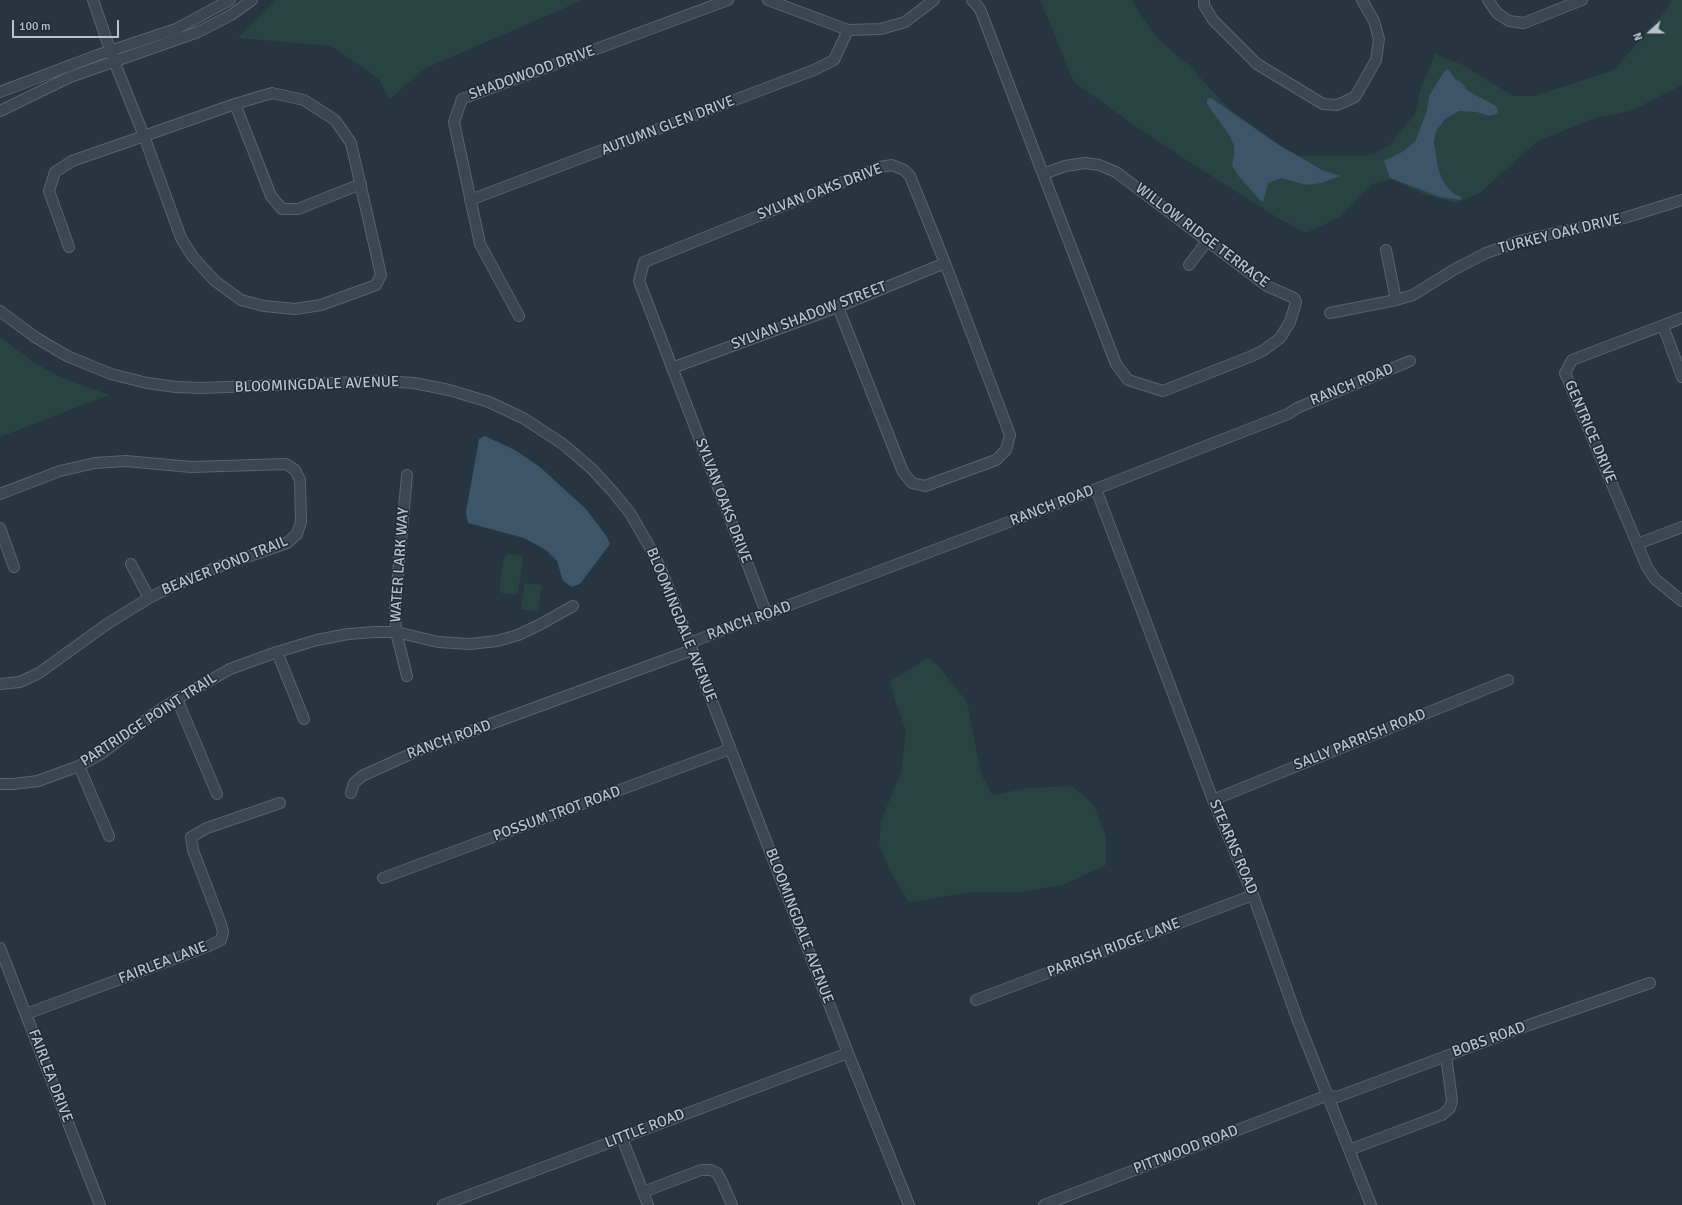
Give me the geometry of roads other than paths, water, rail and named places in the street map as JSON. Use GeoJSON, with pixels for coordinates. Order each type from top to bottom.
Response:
{"type":"FeatureCollection","features":[{"type":"Feature","properties":{"kind":"street"},"geometry":{"type":"LineString","coordinates":[[69,247],[49,191],[55,172],[72,161],[144,136],[235,104],[272,93],[304,100],[335,120],[352,143],[381,275],[376,285],[321,305],[295,309],[264,306],[241,300],[215,281],[193,257],[181,238],[144,136],[114,61],[93,0]]}},
{"type":"Feature","properties":{"kind":"street"},"geometry":{"type":"LineString","coordinates":[[0,92],[189,23],[230,0]]}},
{"type":"Feature","properties":{"kind":"street"},"geometry":{"type":"LineString","coordinates":[[0,111],[26,99],[60,80],[198,32],[231,15],[252,0]]}},
{"type":"Feature","properties":{"kind":"street","name":"SHADOWOOD DRIVE"},"geometry":{"type":"LineString","coordinates":[[519,316],[480,244],[454,122],[462,99],[728,0]]}},
{"type":"Feature","properties":{"kind":"street"},"geometry":{"type":"LineString","coordinates":[[768,0],[848,30],[882,29],[905,22],[934,0]]}},
{"type":"Feature","properties":{"kind":"street","name":"WILLOW RIDGE TERRACE"},"geometry":{"type":"LineString","coordinates":[[972,0],[980,9],[1042,174],[1116,364],[1128,380],[1163,391],[1252,356],[1264,350],[1280,338],[1290,322],[1296,302],[1294,298],[1267,286],[1116,172],[1099,165],[1085,163],[1065,166],[1042,174]]}},
{"type":"Feature","properties":{"kind":"street"},"geometry":{"type":"LineString","coordinates":[[1204,0],[1204,6],[1213,20],[1258,64],[1322,104],[1336,105],[1355,97],[1376,60],[1379,39],[1374,21],[1362,0]]}},
{"type":"Feature","properties":{"kind":"street"},"geometry":{"type":"LineString","coordinates":[[1488,0],[1497,13],[1509,21],[1524,23],[1582,0]]}},
{"type":"Feature","properties":{"kind":"street","name":"AUTUMN GLEN DRIVE"},"geometry":{"type":"LineString","coordinates":[[470,200],[814,70],[834,60],[848,30]]}},
{"type":"Feature","properties":{"kind":"street"},"geometry":{"type":"LineString","coordinates":[[235,104],[271,196],[282,209],[298,209],[361,184]]}},
{"type":"Feature","properties":{"kind":"street","name":"SYLVAN OAKS DRIVE"},"geometry":{"type":"LineString","coordinates":[[767,615],[639,281],[644,262],[880,167],[892,165],[904,170],[910,176],[946,263],[1010,435],[1006,450],[996,460],[925,486],[912,483],[903,472],[838,307]]}},
{"type":"Feature","properties":{"kind":"street","name":"TURKEY OAK DRIVE"},"geometry":{"type":"LineString","coordinates":[[1330,313],[1396,300],[1413,295],[1455,269],[1486,253],[1523,240],[1624,218],[1682,200]]}},
{"type":"Feature","properties":{"kind":"street"},"geometry":{"type":"LineString","coordinates":[[1189,265],[1207,241]]}},
{"type":"Feature","properties":{"kind":"street"},"geometry":{"type":"LineString","coordinates":[[1386,250],[1396,300]]}},
{"type":"Feature","properties":{"kind":"street","name":"SYLVAN SHADOW STREET"},"geometry":{"type":"LineString","coordinates":[[672,368],[838,307],[946,263]]}},
{"type":"Feature","properties":{"kind":"street","name":"BLOOMINGDALE AVENUE"},"geometry":{"type":"LineString","coordinates":[[0,311],[35,337],[67,356],[111,374],[147,383],[176,387],[201,388],[375,381],[398,382],[449,390],[477,398],[512,412],[544,430],[573,452],[601,478],[624,506],[644,535],[657,561],[909,1205]]}},
{"type":"Feature","properties":{"kind":"street","name":"GENTRICE DRIVE"},"geometry":{"type":"LineString","coordinates":[[1682,318],[1572,360],[1565,372],[1647,567],[1655,579],[1682,601]]}},
{"type":"Feature","properties":{"kind":"street"},"geometry":{"type":"LineString","coordinates":[[1663,326],[1682,377]]}},
{"type":"Feature","properties":{"kind":"street","name":"RANCH ROAD"},"geometry":{"type":"LineString","coordinates":[[351,793],[354,783],[362,776],[417,751],[635,672],[674,656],[691,646],[767,615],[1288,414],[1303,405],[1410,362]]}},
{"type":"Feature","properties":{"kind":"street","name":"BEAVER POND TRAIL"},"geometry":{"type":"LineString","coordinates":[[0,494],[68,468],[85,464],[115,461],[191,467],[286,464],[296,470],[300,480],[301,522],[300,529],[292,539],[282,546],[204,572],[149,598],[93,633],[39,673],[20,682],[0,684]]}},
{"type":"Feature","properties":{"kind":"street","name":"WATER LARK WAY"},"geometry":{"type":"LineString","coordinates":[[407,475],[395,607],[396,632],[407,676]]}},
{"type":"Feature","properties":{"kind":"street","name":"STEARNS ROAD"},"geometry":{"type":"LineString","coordinates":[[1096,489],[1213,800],[1253,895],[1298,1021],[1371,1205]]}},
{"type":"Feature","properties":{"kind":"street"},"geometry":{"type":"LineString","coordinates":[[1638,544],[1682,527]]}},
{"type":"Feature","properties":{"kind":"street"},"geometry":{"type":"LineString","coordinates":[[0,528],[14,567]]}},
{"type":"Feature","properties":{"kind":"street"},"geometry":{"type":"LineString","coordinates":[[131,564],[149,598]]}},
{"type":"Feature","properties":{"kind":"street","name":"PARTRIDGE POINT TRAIL"},"geometry":{"type":"LineString","coordinates":[[0,784],[38,781],[79,766],[101,754],[155,713],[230,669],[277,652],[317,640],[348,634],[396,632],[438,642],[470,644],[497,641],[518,635],[573,606]]}},
{"type":"Feature","properties":{"kind":"street"},"geometry":{"type":"LineString","coordinates":[[277,652],[304,719]]}},
{"type":"Feature","properties":{"kind":"street","name":"SALLY PARRISH ROAD"},"geometry":{"type":"LineString","coordinates":[[1213,800],[1508,680]]}},
{"type":"Feature","properties":{"kind":"street"},"geometry":{"type":"LineString","coordinates":[[177,700],[217,794]]}},
{"type":"Feature","properties":{"kind":"street","name":"POSSUM TROT ROAD"},"geometry":{"type":"LineString","coordinates":[[383,878],[730,749]]}},
{"type":"Feature","properties":{"kind":"street"},"geometry":{"type":"LineString","coordinates":[[79,766],[109,836]]}},
{"type":"Feature","properties":{"kind":"street","name":"FAIRLEA LANE"},"geometry":{"type":"LineString","coordinates":[[26,1014],[209,946],[221,940],[223,932],[221,924],[193,850],[191,837],[207,828],[280,803]]}},
{"type":"Feature","properties":{"kind":"street","name":"PARRISH RIDGE LANE"},"geometry":{"type":"LineString","coordinates":[[976,1000],[1253,895]]}},
{"type":"Feature","properties":{"kind":"street","name":"FAIRLEA DRIVE"},"geometry":{"type":"LineString","coordinates":[[0,948],[100,1205]]}},
{"type":"Feature","properties":{"kind":"street","name":"BOBS ROAD"},"geometry":{"type":"LineString","coordinates":[[1328,1095],[1337,1097],[1446,1056],[1650,983]]}},
{"type":"Feature","properties":{"kind":"street","name":"LITTLE ROAD"},"geometry":{"type":"LineString","coordinates":[[442,1205],[848,1052]]}},
{"type":"Feature","properties":{"kind":"street"},"geometry":{"type":"LineString","coordinates":[[1349,1150],[1442,1115],[1450,1108],[1452,1100],[1446,1056]]}},
{"type":"Feature","properties":{"kind":"street","name":"PITTWOOD ROAD"},"geometry":{"type":"LineString","coordinates":[[1044,1205],[1328,1095]]}},
{"type":"Feature","properties":{"kind":"street"},"geometry":{"type":"LineString","coordinates":[[622,1138],[648,1205]]}},
{"type":"Feature","properties":{"kind":"street"},"geometry":{"type":"LineString","coordinates":[[643,1192],[701,1170],[711,1170],[717,1173],[732,1205]]}},
{"type":"Feature","properties":{"kind":"water"},"geometry":{"type":"Polygon","coordinates":[[[1448,69],[1455,79],[1462,83],[1468,91],[1496,106],[1498,110],[1497,114],[1489,116],[1477,112],[1459,111],[1445,119],[1436,131],[1434,142],[1438,168],[1442,179],[1447,187],[1454,194],[1461,197],[1462,200],[1440,197],[1390,178],[1384,161],[1402,152],[1415,142],[1427,111],[1429,96],[1443,73],[1448,69]]]}},
{"type":"Feature","properties":{"kind":"water"},"geometry":{"type":"Polygon","coordinates":[[[1211,98],[1279,145],[1324,171],[1340,176],[1322,183],[1306,185],[1282,178],[1268,183],[1263,203],[1240,178],[1232,166],[1234,146],[1230,136],[1207,104],[1207,99],[1211,98]]]}},
{"type":"Feature","properties":{"kind":"water"},"geometry":{"type":"Polygon","coordinates":[[[485,436],[515,450],[540,467],[586,509],[607,537],[610,544],[580,584],[572,587],[563,581],[557,561],[546,550],[524,538],[468,523],[466,512],[479,439],[485,436]]]}}]}
